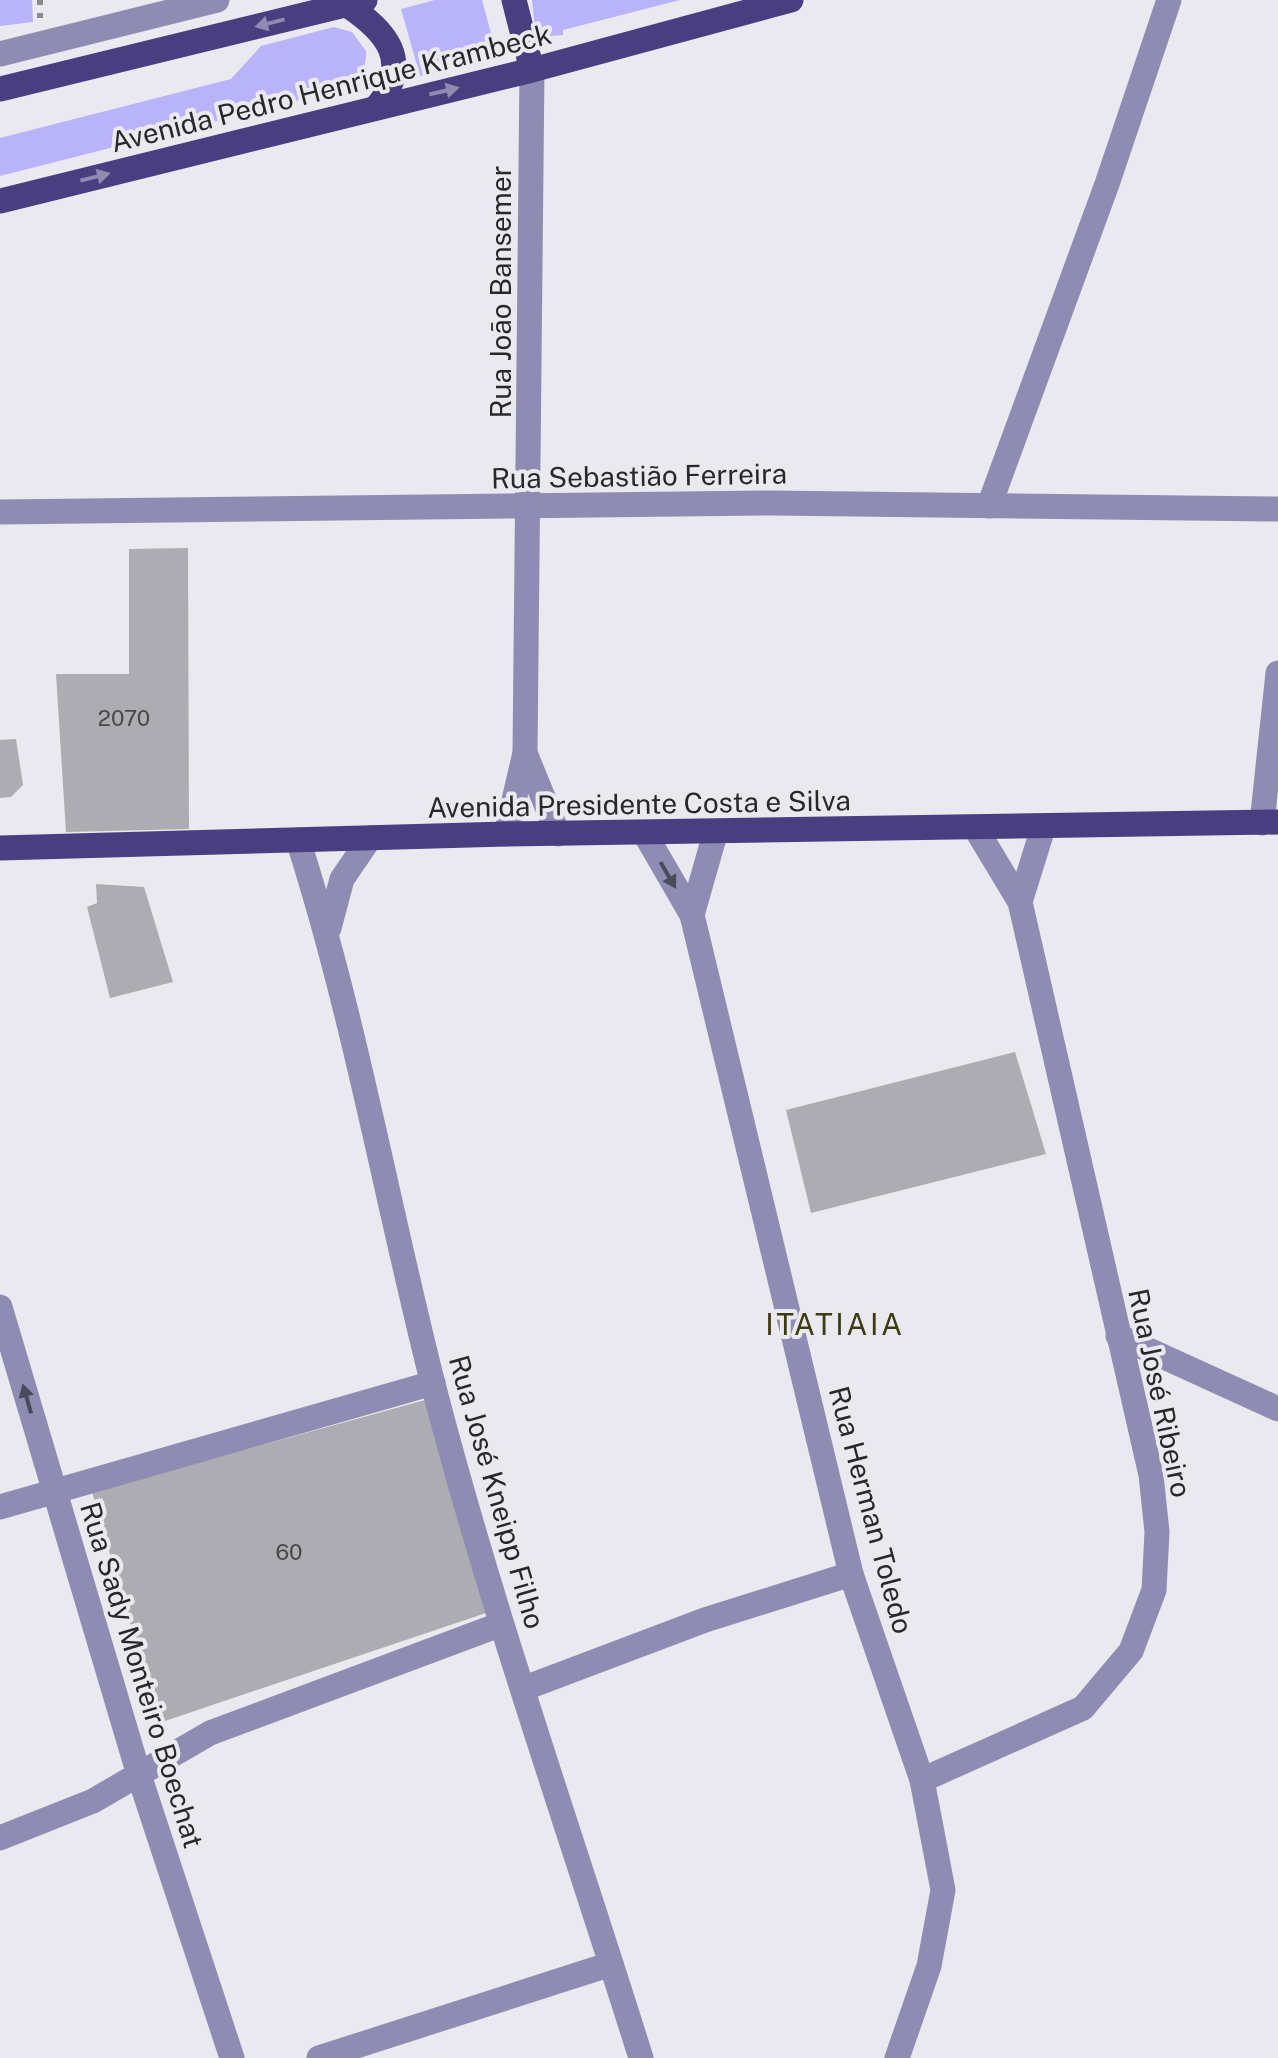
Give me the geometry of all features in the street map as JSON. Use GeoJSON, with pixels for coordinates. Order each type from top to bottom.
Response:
{"type":"FeatureCollection","features":[{"type":"Feature","properties":{"kind":"main road"},"geometry":{"type":"LineString","coordinates":[[514,0],[532,70]]}},
{"type":"Feature","properties":{"kind":"main road","name":"Avenida Pedro Henrique Krambeck"},"geometry":{"type":"LineString","coordinates":[[0,201],[532,70],[791,0]]}},
{"type":"Feature","properties":{"kind":"main road"},"geometry":{"type":"LineString","coordinates":[[0,89],[349,2],[375,23],[394,57],[388,92],[376,106]]}},
{"type":"Feature","properties":{"kind":"main road","name":"Avenida Presidente Costa e Silva"},"geometry":{"type":"LineString","coordinates":[[0,848],[506,834],[714,834],[1270,822]]}},
{"type":"Feature","properties":{"kind":"street"},"geometry":{"type":"LineString","coordinates":[[0,54],[218,0]]}},
{"type":"Feature","properties":{"kind":"street"},"geometry":{"type":"LineString","coordinates":[[988,506],[1107,184],[1169,0]]}},
{"type":"Feature","properties":{"kind":"street","name":"Rua João Bansemer"},"geometry":{"type":"LineString","coordinates":[[506,834],[525,753],[532,70]]}},
{"type":"Feature","properties":{"kind":"street","name":"Rua Sebastião Ferreira"},"geometry":{"type":"LineString","coordinates":[[0,512],[772,503],[1278,509]]}},
{"type":"Feature","properties":{"kind":"street"},"geometry":{"type":"LineString","coordinates":[[1270,822],[1278,673]]}},
{"type":"Feature","properties":{"kind":"street","name":"Rua João Bansemer"},"geometry":{"type":"LineString","coordinates":[[525,753],[558,834]]}},
{"type":"Feature","properties":{"kind":"street","name":"Rua José Ribeiro"},"geometry":{"type":"LineString","coordinates":[[1020,902],[1043,828]]}},
{"type":"Feature","properties":{"kind":"street","name":"Rua José Ribeiro"},"geometry":{"type":"LineString","coordinates":[[922,1780],[1083,1708],[1131,1651],[1154,1590],[1157,1532],[1151,1475],[1020,902],[976,829]]}},
{"type":"Feature","properties":{"kind":"street","name":"Rua Herman Toledo"},"geometry":{"type":"LineString","coordinates":[[645,834],[692,915],[851,1574],[922,1780],[942,1890],[929,1966],[897,2058]]}},
{"type":"Feature","properties":{"kind":"street","name":"Rua Herman Toledo"},"geometry":{"type":"LineString","coordinates":[[692,915],[714,834]]}},
{"type":"Feature","properties":{"kind":"street","name":"Rua José Kneipp Filho"},"geometry":{"type":"LineString","coordinates":[[328,932],[342,880],[370,838]]}},
{"type":"Feature","properties":{"kind":"street","name":"Rua José Kneipp Filho"},"geometry":{"type":"LineString","coordinates":[[298,840],[328,932],[433,1382],[499,1624],[525,1688],[640,2058]]}},
{"type":"Feature","properties":{"kind":"street","name":"Rua Sady Monteiro Boechat"},"geometry":{"type":"LineString","coordinates":[[0,1307],[139,1774],[232,2058]]}},
{"type":"Feature","properties":{"kind":"street"},"geometry":{"type":"LineString","coordinates":[[1118,1336],[1278,1409]]}},
{"type":"Feature","properties":{"kind":"street"},"geometry":{"type":"LineString","coordinates":[[0,1507],[433,1382]]}},
{"type":"Feature","properties":{"kind":"street"},"geometry":{"type":"LineString","coordinates":[[525,1688],[705,1620],[851,1574]]}},
{"type":"Feature","properties":{"kind":"street"},"geometry":{"type":"LineString","coordinates":[[0,1838],[93,1801],[210,1733],[499,1624]]}},
{"type":"Feature","properties":{"kind":"street"},"geometry":{"type":"LineString","coordinates":[[319,2058],[611,1964]]}},
{"type":"Feature","properties":{"kind":"shaded area"},"geometry":{"type":"Polygon","coordinates":[[[0,0],[32,0],[33,22],[0,26],[0,0]]]}},
{"type":"Feature","properties":{"kind":"shaded area"},"geometry":{"type":"Polygon","coordinates":[[[435,0],[482,0],[497,55],[420,76],[401,9],[435,0]]]}},
{"type":"Feature","properties":{"kind":"shaded area"},"geometry":{"type":"Polygon","coordinates":[[[532,0],[680,0],[550,36],[535,29],[532,0]]]}},
{"type":"Feature","properties":{"kind":"shaded area"},"geometry":{"type":"Polygon","coordinates":[[[334,27],[352,32],[366,51],[366,60],[360,75],[334,95],[326,98],[322,88],[315,96],[0,176],[0,138],[231,79],[261,46],[334,27]]]}},
{"type":"Feature","properties":{"kind":"building"},"geometry":{"type":"Polygon","coordinates":[[[188,548],[189,829],[66,832],[56,674],[129,674],[129,549],[188,548]]]}},
{"type":"Feature","properties":{"kind":"building"},"geometry":{"type":"Polygon","coordinates":[[[16,739],[23,785],[11,797],[0,798],[0,740],[16,739]]]}},
{"type":"Feature","properties":{"kind":"building"},"geometry":{"type":"Polygon","coordinates":[[[96,884],[144,887],[173,982],[110,998],[87,907],[97,903],[96,884]]]}},
{"type":"Feature","properties":{"kind":"building"},"geometry":{"type":"Polygon","coordinates":[[[1015,1052],[1046,1154],[811,1213],[786,1110],[1015,1052]]]}},
{"type":"Feature","properties":{"kind":"building"},"geometry":{"type":"Polygon","coordinates":[[[425,1400],[486,1613],[159,1723],[92,1492],[425,1400]]]}},
{"type":"Feature","properties":{"kind":"district","name":"ITATIAIA"},"geometry":{"type":"Point","coordinates":[835,1325]}}]}
